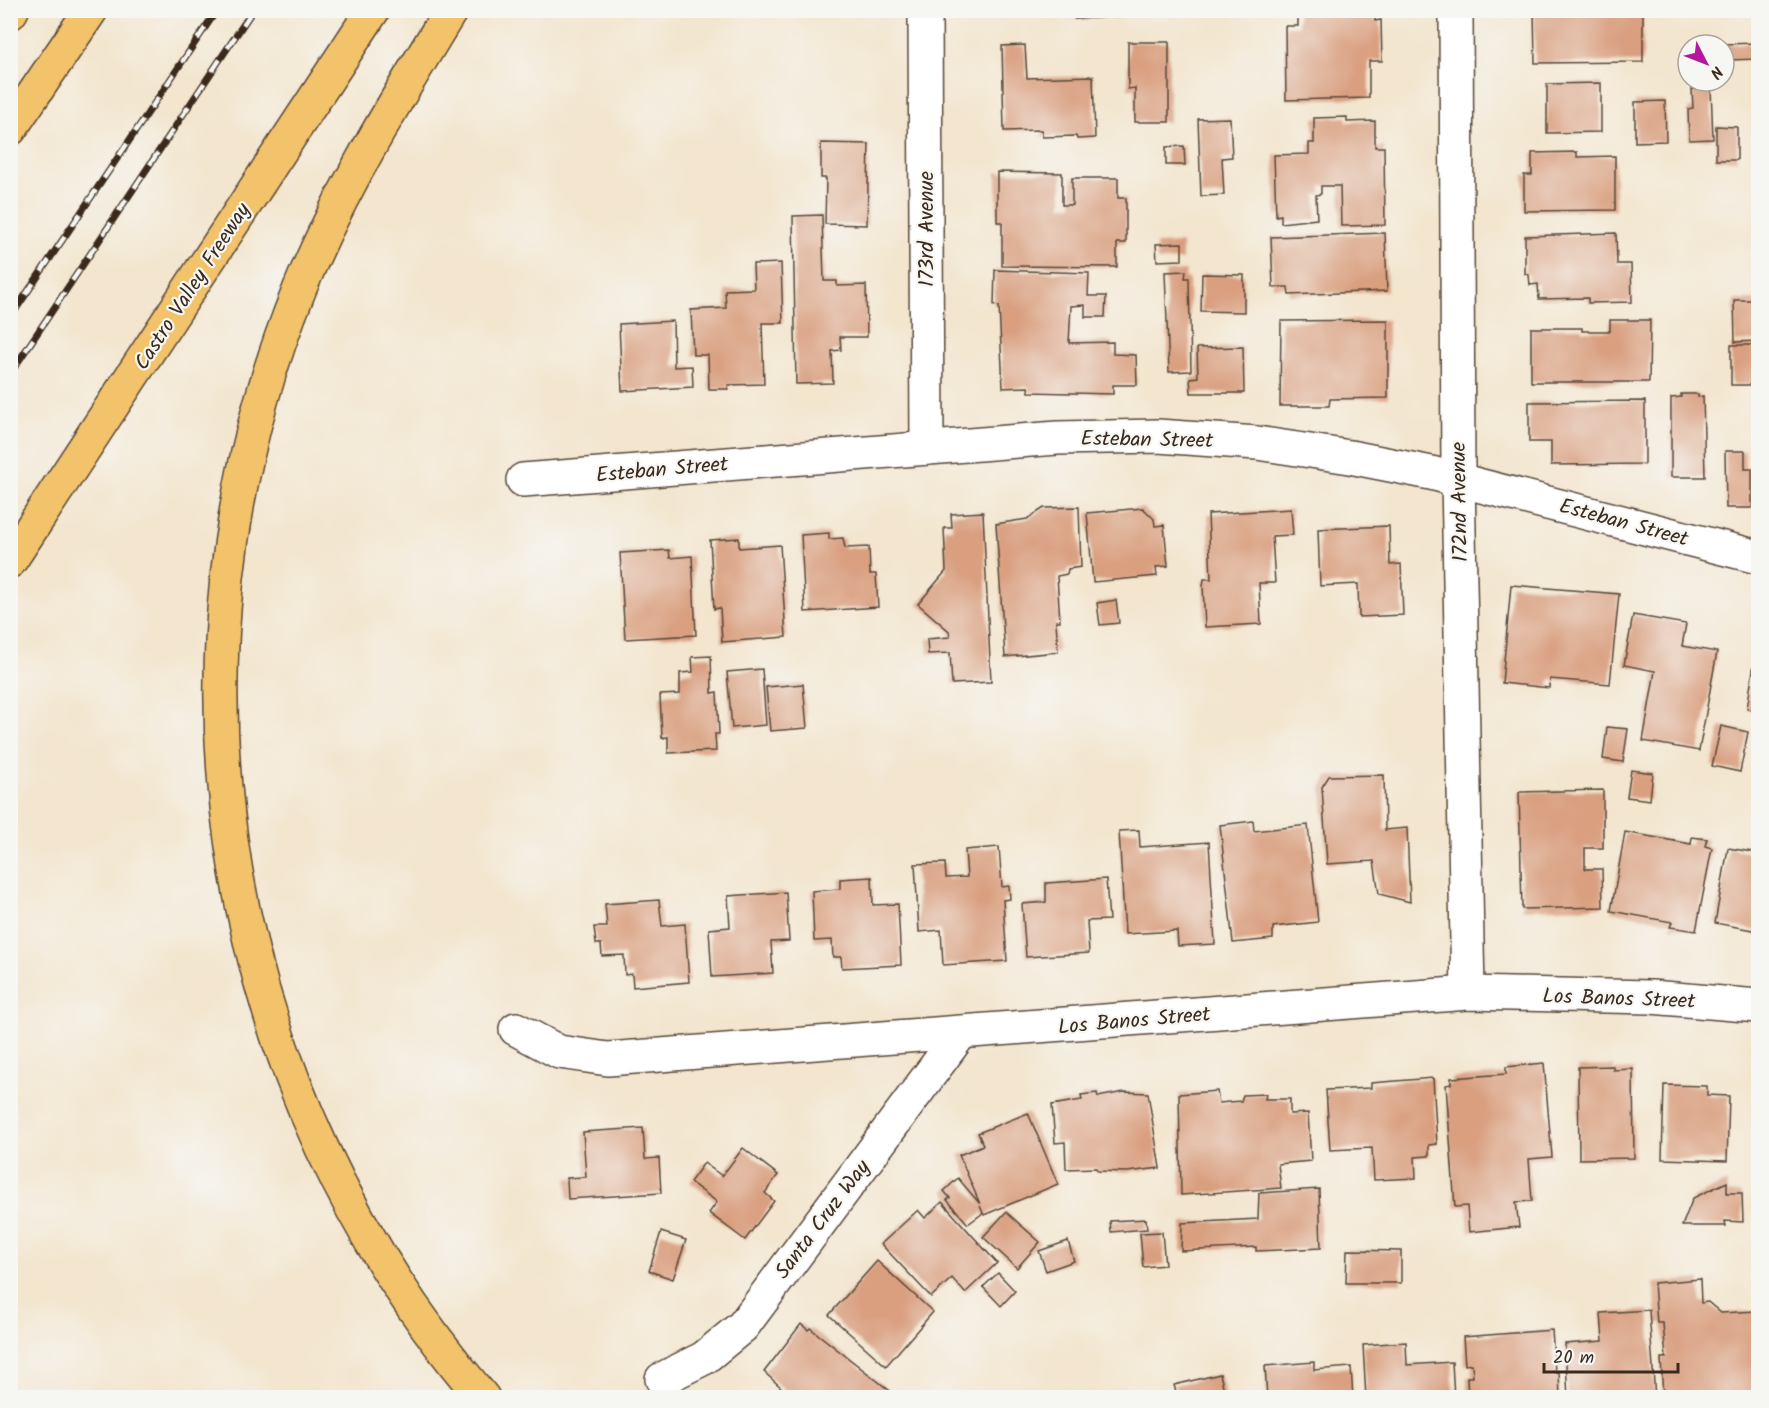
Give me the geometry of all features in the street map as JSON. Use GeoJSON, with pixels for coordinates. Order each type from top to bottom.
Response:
{"type":"FeatureCollection","features":[{"type":"Feature","properties":{"kind":"highway"},"geometry":{"type":"LineString","coordinates":[[10,129],[91,10]]}},
{"type":"Feature","properties":{"kind":"highway","name":"Castro Valley Freeway"},"geometry":{"type":"LineString","coordinates":[[10,561],[373,10]]}},
{"type":"Feature","properties":{"kind":"highway"},"geometry":{"type":"LineString","coordinates":[[451,10],[340,203],[300,290],[284,334],[256,424],[235,520],[223,617],[221,711],[232,855],[264,995],[296,1088],[336,1178],[382,1261],[437,1341],[483,1398]]}},
{"type":"Feature","properties":{"kind":"street","name":"173rd Avenue"},"geometry":{"type":"LineString","coordinates":[[925,10],[927,448]]}},
{"type":"Feature","properties":{"kind":"street","name":"172nd Avenue"},"geometry":{"type":"LineString","coordinates":[[1456,10],[1458,479],[1468,993]]}},
{"type":"Feature","properties":{"kind":"street","name":"Esteban Street"},"geometry":{"type":"LineString","coordinates":[[523,480],[1057,438],[1158,436],[1257,443],[1350,457],[1458,479],[1758,557]]}},
{"type":"Feature","properties":{"kind":"street","name":"Los Banos Street"},"geometry":{"type":"LineString","coordinates":[[516,1029],[559,1052],[608,1059],[960,1034],[1468,993],[1651,997],[1758,1006]]}},
{"type":"Feature","properties":{"kind":"street","name":"Santa Cruz Way"},"geometry":{"type":"LineString","coordinates":[[662,1379],[704,1358],[743,1326],[960,1034]]}},
{"type":"Feature","properties":{"kind":"building"},"geometry":{"type":"Polygon","coordinates":[[[1075,10],[1168,10],[1168,14],[1075,19],[1075,10]]]}},
{"type":"Feature","properties":{"kind":"building"},"geometry":{"type":"Polygon","coordinates":[[[1374,10],[1375,21],[1381,20],[1382,61],[1369,61],[1369,98],[1286,100],[1285,26],[1298,26],[1298,12],[1374,10]]]}},
{"type":"Feature","properties":{"kind":"building"},"geometry":{"type":"Polygon","coordinates":[[[1534,10],[1643,10],[1643,62],[1535,63],[1534,10]]]}},
{"type":"Feature","properties":{"kind":"building"},"geometry":{"type":"Polygon","coordinates":[[[1128,42],[1169,42],[1169,122],[1135,122],[1135,88],[1128,89],[1128,42]]]}},
{"type":"Feature","properties":{"kind":"building"},"geometry":{"type":"Polygon","coordinates":[[[1758,43],[1758,59],[1736,60],[1736,44],[1758,43]]]}},
{"type":"Feature","properties":{"kind":"building"},"geometry":{"type":"Polygon","coordinates":[[[1025,45],[1027,78],[1093,76],[1095,138],[1042,137],[1042,130],[1004,131],[1002,46],[1025,45]]]}},
{"type":"Feature","properties":{"kind":"building"},"geometry":{"type":"Polygon","coordinates":[[[1601,83],[1601,132],[1547,133],[1547,84],[1601,83]]]}},
{"type":"Feature","properties":{"kind":"building"},"geometry":{"type":"Polygon","coordinates":[[[1692,93],[1711,93],[1713,139],[1689,140],[1688,109],[1693,108],[1692,93]]]}},
{"type":"Feature","properties":{"kind":"building"},"geometry":{"type":"Polygon","coordinates":[[[1665,101],[1666,141],[1635,142],[1635,102],[1665,101]]]}},
{"type":"Feature","properties":{"kind":"building"},"geometry":{"type":"Polygon","coordinates":[[[1347,117],[1347,122],[1375,121],[1375,147],[1384,147],[1385,225],[1341,226],[1340,186],[1321,186],[1321,194],[1316,195],[1317,219],[1281,223],[1281,215],[1276,216],[1274,155],[1309,154],[1309,143],[1314,143],[1314,118],[1347,117]]]}},
{"type":"Feature","properties":{"kind":"building"},"geometry":{"type":"Polygon","coordinates":[[[1230,118],[1232,157],[1222,158],[1224,195],[1201,196],[1198,119],[1230,118]]]}},
{"type":"Feature","properties":{"kind":"building"},"geometry":{"type":"Polygon","coordinates":[[[1716,126],[1737,127],[1737,160],[1716,160],[1716,126]]]}},
{"type":"Feature","properties":{"kind":"building"},"geometry":{"type":"Polygon","coordinates":[[[821,143],[869,144],[867,225],[825,224],[826,178],[821,178],[821,143]]]}},
{"type":"Feature","properties":{"kind":"building"},"geometry":{"type":"Polygon","coordinates":[[[1184,146],[1185,165],[1166,165],[1166,147],[1184,146]]]}},
{"type":"Feature","properties":{"kind":"building"},"geometry":{"type":"Polygon","coordinates":[[[1577,152],[1577,157],[1615,156],[1615,210],[1524,211],[1524,175],[1532,175],[1532,153],[1577,152]]]}},
{"type":"Feature","properties":{"kind":"building"},"geometry":{"type":"Polygon","coordinates":[[[997,172],[1062,173],[1062,205],[1072,205],[1072,178],[1118,178],[1118,198],[1126,198],[1126,243],[1117,243],[1117,267],[1002,266],[1002,222],[997,222],[997,172]]]}},
{"type":"Feature","properties":{"kind":"building"},"geometry":{"type":"Polygon","coordinates":[[[822,215],[824,281],[837,281],[837,286],[866,285],[867,337],[840,337],[841,350],[832,351],[833,383],[796,384],[793,216],[822,215]]]}},
{"type":"Feature","properties":{"kind":"building"},"geometry":{"type":"Polygon","coordinates":[[[1385,233],[1387,291],[1289,295],[1288,287],[1273,287],[1271,237],[1385,233]]]}},
{"type":"Feature","properties":{"kind":"building"},"geometry":{"type":"Polygon","coordinates":[[[1616,233],[1617,264],[1631,264],[1632,302],[1588,303],[1588,298],[1539,299],[1538,284],[1530,285],[1529,275],[1525,274],[1525,236],[1616,233]]]}},
{"type":"Feature","properties":{"kind":"building"},"geometry":{"type":"Polygon","coordinates":[[[1182,243],[1182,260],[1157,261],[1156,244],[1182,243]]]}},
{"type":"Feature","properties":{"kind":"building"},"geometry":{"type":"Polygon","coordinates":[[[781,263],[783,323],[762,323],[764,384],[728,385],[728,389],[709,389],[708,355],[693,355],[691,310],[726,308],[725,290],[754,289],[753,264],[781,263]]]}},
{"type":"Feature","properties":{"kind":"building"},"geometry":{"type":"Polygon","coordinates":[[[995,270],[1089,273],[1088,296],[1106,296],[1105,317],[1085,317],[1085,305],[1071,306],[1069,343],[1113,342],[1113,354],[1136,355],[1137,385],[1113,385],[1113,394],[1029,392],[1028,387],[1003,388],[999,306],[994,305],[995,270]]]}},
{"type":"Feature","properties":{"kind":"building"},"geometry":{"type":"Polygon","coordinates":[[[1186,271],[1185,278],[1189,278],[1191,371],[1169,372],[1165,272],[1186,271]]]}},
{"type":"Feature","properties":{"kind":"building"},"geometry":{"type":"Polygon","coordinates":[[[1202,274],[1244,275],[1244,312],[1201,311],[1202,274]]]}},
{"type":"Feature","properties":{"kind":"building"},"geometry":{"type":"Polygon","coordinates":[[[1734,300],[1758,300],[1758,341],[1735,342],[1734,300]]]}},
{"type":"Feature","properties":{"kind":"building"},"geometry":{"type":"Polygon","coordinates":[[[1388,320],[1388,398],[1330,399],[1329,406],[1280,406],[1281,321],[1388,320]]]}},
{"type":"Feature","properties":{"kind":"building"},"geometry":{"type":"Polygon","coordinates":[[[1610,320],[1650,320],[1649,382],[1531,382],[1531,328],[1582,328],[1582,331],[1610,331],[1610,320]]]}},
{"type":"Feature","properties":{"kind":"building"},"geometry":{"type":"Polygon","coordinates":[[[673,321],[674,367],[692,366],[693,387],[622,391],[619,324],[673,321]]]}},
{"type":"Feature","properties":{"kind":"building"},"geometry":{"type":"Polygon","coordinates":[[[1731,345],[1758,345],[1758,385],[1731,385],[1731,345]]]}},
{"type":"Feature","properties":{"kind":"building"},"geometry":{"type":"Polygon","coordinates":[[[1243,347],[1244,393],[1191,393],[1190,378],[1198,377],[1197,348],[1243,347]]]}},
{"type":"Feature","properties":{"kind":"building"},"geometry":{"type":"Polygon","coordinates":[[[1681,394],[1703,396],[1705,477],[1671,477],[1671,398],[1681,397],[1681,394]]]}},
{"type":"Feature","properties":{"kind":"building"},"geometry":{"type":"Polygon","coordinates":[[[1645,401],[1645,464],[1551,465],[1551,442],[1529,442],[1529,402],[1645,401]]]}},
{"type":"Feature","properties":{"kind":"building"},"geometry":{"type":"Polygon","coordinates":[[[1725,451],[1745,451],[1745,469],[1752,469],[1752,508],[1726,508],[1725,451]]]}},
{"type":"Feature","properties":{"kind":"building"},"geometry":{"type":"Polygon","coordinates":[[[1079,507],[1081,567],[1068,569],[1067,574],[1057,576],[1060,621],[1056,621],[1058,652],[1005,657],[996,524],[1027,519],[1044,508],[1079,507]]]}},
{"type":"Feature","properties":{"kind":"building"},"geometry":{"type":"Polygon","coordinates":[[[1143,508],[1154,519],[1155,526],[1164,525],[1168,566],[1156,567],[1157,576],[1093,582],[1087,513],[1143,508]]]}},
{"type":"Feature","properties":{"kind":"building"},"geometry":{"type":"Polygon","coordinates":[[[1291,509],[1293,535],[1272,536],[1275,583],[1259,583],[1261,624],[1205,627],[1203,586],[1204,579],[1211,579],[1208,514],[1291,509]]]}},
{"type":"Feature","properties":{"kind":"building"},"geometry":{"type":"Polygon","coordinates":[[[983,512],[991,682],[952,684],[950,653],[928,654],[927,639],[950,637],[949,631],[918,604],[946,571],[944,528],[952,528],[951,514],[983,512]]]}},
{"type":"Feature","properties":{"kind":"building"},"geometry":{"type":"Polygon","coordinates":[[[1389,526],[1390,565],[1401,564],[1403,615],[1359,617],[1358,584],[1320,586],[1318,529],[1389,526]]]}},
{"type":"Feature","properties":{"kind":"building"},"geometry":{"type":"Polygon","coordinates":[[[829,533],[829,539],[843,538],[845,548],[869,547],[870,574],[876,574],[878,607],[805,612],[801,535],[829,533]]]}},
{"type":"Feature","properties":{"kind":"building"},"geometry":{"type":"Polygon","coordinates":[[[739,538],[739,548],[780,545],[786,637],[722,642],[720,608],[714,609],[710,540],[739,538]]]}},
{"type":"Feature","properties":{"kind":"building"},"geometry":{"type":"Polygon","coordinates":[[[669,550],[670,558],[692,556],[696,635],[625,639],[620,553],[669,550]]]}},
{"type":"Feature","properties":{"kind":"building"},"geometry":{"type":"Polygon","coordinates":[[[1511,585],[1619,594],[1610,684],[1550,679],[1549,688],[1502,683],[1511,585]]]}},
{"type":"Feature","properties":{"kind":"building"},"geometry":{"type":"Polygon","coordinates":[[[1116,600],[1119,623],[1100,625],[1097,603],[1116,600]]]}},
{"type":"Feature","properties":{"kind":"building"},"geometry":{"type":"Polygon","coordinates":[[[1633,615],[1686,624],[1682,646],[1717,652],[1699,751],[1643,741],[1655,671],[1624,665],[1633,615]]]}},
{"type":"Feature","properties":{"kind":"building"},"geometry":{"type":"Polygon","coordinates":[[[1758,644],[1758,711],[1747,709],[1758,644]]]}},
{"type":"Feature","properties":{"kind":"building"},"geometry":{"type":"Polygon","coordinates":[[[711,656],[712,693],[717,692],[719,734],[715,734],[716,751],[668,753],[668,737],[662,738],[660,695],[680,694],[680,673],[693,672],[692,657],[711,656]]]}},
{"type":"Feature","properties":{"kind":"building"},"geometry":{"type":"Polygon","coordinates":[[[762,669],[766,725],[732,728],[727,672],[762,669]]]}},
{"type":"Feature","properties":{"kind":"building"},"geometry":{"type":"Polygon","coordinates":[[[803,684],[807,728],[770,731],[766,687],[803,684]]]}},
{"type":"Feature","properties":{"kind":"building"},"geometry":{"type":"Polygon","coordinates":[[[1721,726],[1748,732],[1740,772],[1712,766],[1721,726]]]}},
{"type":"Feature","properties":{"kind":"building"},"geometry":{"type":"Polygon","coordinates":[[[1607,727],[1628,729],[1623,762],[1603,759],[1607,727]]]}},
{"type":"Feature","properties":{"kind":"building"},"geometry":{"type":"Polygon","coordinates":[[[1631,770],[1653,773],[1650,800],[1627,797],[1631,770]]]}},
{"type":"Feature","properties":{"kind":"building"},"geometry":{"type":"Polygon","coordinates":[[[1384,775],[1385,830],[1407,828],[1410,902],[1379,894],[1374,861],[1327,864],[1322,787],[1329,776],[1384,775]]]}},
{"type":"Feature","properties":{"kind":"building"},"geometry":{"type":"Polygon","coordinates":[[[1603,790],[1603,848],[1585,848],[1585,869],[1602,869],[1603,907],[1522,909],[1519,792],[1603,790]]]}},
{"type":"Feature","properties":{"kind":"building"},"geometry":{"type":"Polygon","coordinates":[[[1253,821],[1254,831],[1308,825],[1318,922],[1273,927],[1273,939],[1233,943],[1220,825],[1253,821]]]}},
{"type":"Feature","properties":{"kind":"building"},"geometry":{"type":"Polygon","coordinates":[[[1139,830],[1140,847],[1209,842],[1215,944],[1178,946],[1177,931],[1125,934],[1119,831],[1139,830]]]}},
{"type":"Feature","properties":{"kind":"building"},"geometry":{"type":"Polygon","coordinates":[[[1625,832],[1691,844],[1692,837],[1707,839],[1705,846],[1712,848],[1696,931],[1670,927],[1672,922],[1611,911],[1625,832]]]}},
{"type":"Feature","properties":{"kind":"building"},"geometry":{"type":"Polygon","coordinates":[[[999,847],[1002,887],[1009,886],[1010,899],[1003,900],[1007,961],[943,965],[941,930],[919,932],[915,864],[945,863],[946,878],[967,877],[965,850],[999,847]]]}},
{"type":"Feature","properties":{"kind":"building"},"geometry":{"type":"Polygon","coordinates":[[[1728,848],[1758,853],[1758,931],[1715,923],[1728,848]]]}},
{"type":"Feature","properties":{"kind":"building"},"geometry":{"type":"Polygon","coordinates":[[[872,877],[873,905],[898,904],[901,965],[842,968],[841,957],[833,957],[832,940],[814,941],[812,891],[840,889],[840,879],[872,877]]]}},
{"type":"Feature","properties":{"kind":"building"},"geometry":{"type":"Polygon","coordinates":[[[1106,879],[1109,920],[1087,921],[1089,953],[1026,957],[1022,904],[1046,902],[1046,883],[1106,879]]]}},
{"type":"Feature","properties":{"kind":"building"},"geometry":{"type":"Polygon","coordinates":[[[786,892],[789,941],[771,942],[773,973],[712,977],[709,929],[730,927],[728,896],[786,892]]]}},
{"type":"Feature","properties":{"kind":"building"},"geometry":{"type":"Polygon","coordinates":[[[659,900],[662,926],[685,924],[689,982],[633,987],[632,974],[625,975],[624,955],[602,956],[601,944],[596,944],[594,927],[607,927],[605,904],[659,900]]]}},
{"type":"Feature","properties":{"kind":"building"},"geometry":{"type":"Polygon","coordinates":[[[1755,1052],[1758,1052],[1758,1095],[1754,1095],[1755,1052]]]}},
{"type":"Feature","properties":{"kind":"building"},"geometry":{"type":"Polygon","coordinates":[[[1544,1063],[1552,1157],[1529,1159],[1532,1201],[1516,1202],[1519,1227],[1469,1232],[1467,1206],[1455,1207],[1446,1085],[1451,1084],[1451,1078],[1506,1074],[1506,1067],[1544,1063]]]}},
{"type":"Feature","properties":{"kind":"building"},"geometry":{"type":"Polygon","coordinates":[[[1613,1066],[1613,1070],[1633,1069],[1634,1158],[1579,1159],[1578,1067],[1613,1066]]]}},
{"type":"Feature","properties":{"kind":"building"},"geometry":{"type":"Polygon","coordinates":[[[1433,1078],[1437,1144],[1429,1145],[1429,1156],[1415,1157],[1416,1178],[1374,1180],[1372,1148],[1330,1150],[1326,1090],[1371,1088],[1371,1083],[1433,1078]]]}},
{"type":"Feature","properties":{"kind":"building"},"geometry":{"type":"Polygon","coordinates":[[[1664,1085],[1707,1086],[1707,1095],[1729,1096],[1727,1161],[1662,1159],[1664,1085]]]}},
{"type":"Feature","properties":{"kind":"building"},"geometry":{"type":"Polygon","coordinates":[[[1217,1091],[1219,1103],[1241,1101],[1243,1095],[1266,1094],[1265,1099],[1290,1099],[1290,1114],[1308,1113],[1311,1161],[1278,1164],[1281,1188],[1181,1195],[1179,1094],[1217,1091]]]}},
{"type":"Feature","properties":{"kind":"building"},"geometry":{"type":"Polygon","coordinates":[[[1124,1092],[1148,1093],[1160,1168],[1127,1172],[1098,1171],[1096,1168],[1066,1169],[1065,1142],[1055,1143],[1052,1105],[1082,1100],[1081,1095],[1097,1093],[1098,1097],[1124,1092]]]}},
{"type":"Feature","properties":{"kind":"building"},"geometry":{"type":"Polygon","coordinates":[[[1028,1113],[1058,1184],[984,1215],[980,1206],[983,1213],[968,1224],[947,1200],[950,1198],[944,1191],[958,1178],[980,1204],[959,1155],[983,1145],[978,1133],[1028,1113]]]}},
{"type":"Feature","properties":{"kind":"building"},"geometry":{"type":"Polygon","coordinates":[[[643,1128],[645,1159],[659,1158],[661,1193],[568,1199],[567,1178],[586,1177],[583,1132],[643,1128]]]}},
{"type":"Feature","properties":{"kind":"building"},"geometry":{"type":"Polygon","coordinates":[[[743,1148],[778,1175],[765,1193],[774,1201],[745,1240],[709,1213],[717,1202],[690,1182],[704,1163],[722,1176],[743,1148]]]}},
{"type":"Feature","properties":{"kind":"building"},"geometry":{"type":"Polygon","coordinates":[[[1727,1182],[1727,1193],[1742,1193],[1743,1222],[1725,1221],[1726,1226],[1682,1226],[1693,1198],[1727,1182]]]}},
{"type":"Feature","properties":{"kind":"building"},"geometry":{"type":"Polygon","coordinates":[[[1319,1189],[1321,1248],[1256,1251],[1256,1247],[1181,1251],[1182,1223],[1258,1219],[1259,1193],[1319,1189]]]}},
{"type":"Feature","properties":{"kind":"building"},"geometry":{"type":"Polygon","coordinates":[[[942,1202],[997,1263],[965,1293],[952,1278],[931,1297],[881,1244],[918,1210],[925,1218],[942,1202]]]}},
{"type":"Feature","properties":{"kind":"building"},"geometry":{"type":"Polygon","coordinates":[[[1006,1212],[1040,1242],[1017,1268],[983,1237],[1006,1212]]]}},
{"type":"Feature","properties":{"kind":"building"},"geometry":{"type":"Polygon","coordinates":[[[1146,1219],[1147,1229],[1111,1232],[1110,1221],[1146,1219]]]}},
{"type":"Feature","properties":{"kind":"building"},"geometry":{"type":"Polygon","coordinates":[[[661,1232],[686,1240],[673,1279],[649,1271],[661,1232]]]}},
{"type":"Feature","properties":{"kind":"building"},"geometry":{"type":"Polygon","coordinates":[[[1162,1232],[1165,1265],[1143,1267],[1140,1233],[1162,1232]]]}},
{"type":"Feature","properties":{"kind":"building"},"geometry":{"type":"Polygon","coordinates":[[[1068,1241],[1074,1261],[1046,1271],[1039,1251],[1068,1241]]]}},
{"type":"Feature","properties":{"kind":"building"},"geometry":{"type":"Polygon","coordinates":[[[1347,1250],[1401,1251],[1401,1283],[1346,1283],[1347,1250]]]}},
{"type":"Feature","properties":{"kind":"building"},"geometry":{"type":"Polygon","coordinates":[[[877,1261],[933,1312],[886,1366],[829,1315],[877,1261]]]}},
{"type":"Feature","properties":{"kind":"building"},"geometry":{"type":"Polygon","coordinates":[[[998,1273],[1015,1291],[1001,1306],[983,1287],[998,1273]]]}},
{"type":"Feature","properties":{"kind":"building"},"geometry":{"type":"Polygon","coordinates":[[[1700,1279],[1701,1303],[1708,1302],[1721,1313],[1756,1311],[1758,1398],[1663,1398],[1661,1358],[1666,1358],[1663,1323],[1657,1323],[1654,1283],[1700,1279]]]}},
{"type":"Feature","properties":{"kind":"building"},"geometry":{"type":"Polygon","coordinates":[[[1649,1310],[1655,1398],[1568,1398],[1565,1344],[1603,1341],[1601,1313],[1649,1310]]]}},
{"type":"Feature","properties":{"kind":"building"},"geometry":{"type":"Polygon","coordinates":[[[801,1324],[808,1330],[810,1328],[899,1398],[793,1398],[764,1372],[801,1324]]]}},
{"type":"Feature","properties":{"kind":"building"},"geometry":{"type":"Polygon","coordinates":[[[1552,1330],[1555,1372],[1559,1372],[1560,1398],[1468,1398],[1467,1377],[1473,1377],[1472,1364],[1465,1365],[1463,1337],[1552,1330]]]}},
{"type":"Feature","properties":{"kind":"building"},"geometry":{"type":"Polygon","coordinates":[[[1406,1342],[1407,1365],[1452,1362],[1454,1398],[1366,1398],[1363,1345],[1406,1342]]]}},
{"type":"Feature","properties":{"kind":"building"},"geometry":{"type":"Polygon","coordinates":[[[1314,1362],[1314,1370],[1351,1367],[1353,1398],[1267,1398],[1265,1366],[1314,1362]]]}},
{"type":"Feature","properties":{"kind":"building"},"geometry":{"type":"Polygon","coordinates":[[[1220,1374],[1226,1398],[1173,1398],[1177,1396],[1174,1385],[1220,1374]]]}},
{"type":"Feature","properties":{"kind":"railway"},"geometry":{"type":"LineString","coordinates":[[10,318],[217,10]]}},
{"type":"Feature","properties":{"kind":"railway"},"geometry":{"type":"LineString","coordinates":[[10,374],[253,10]]}}]}
